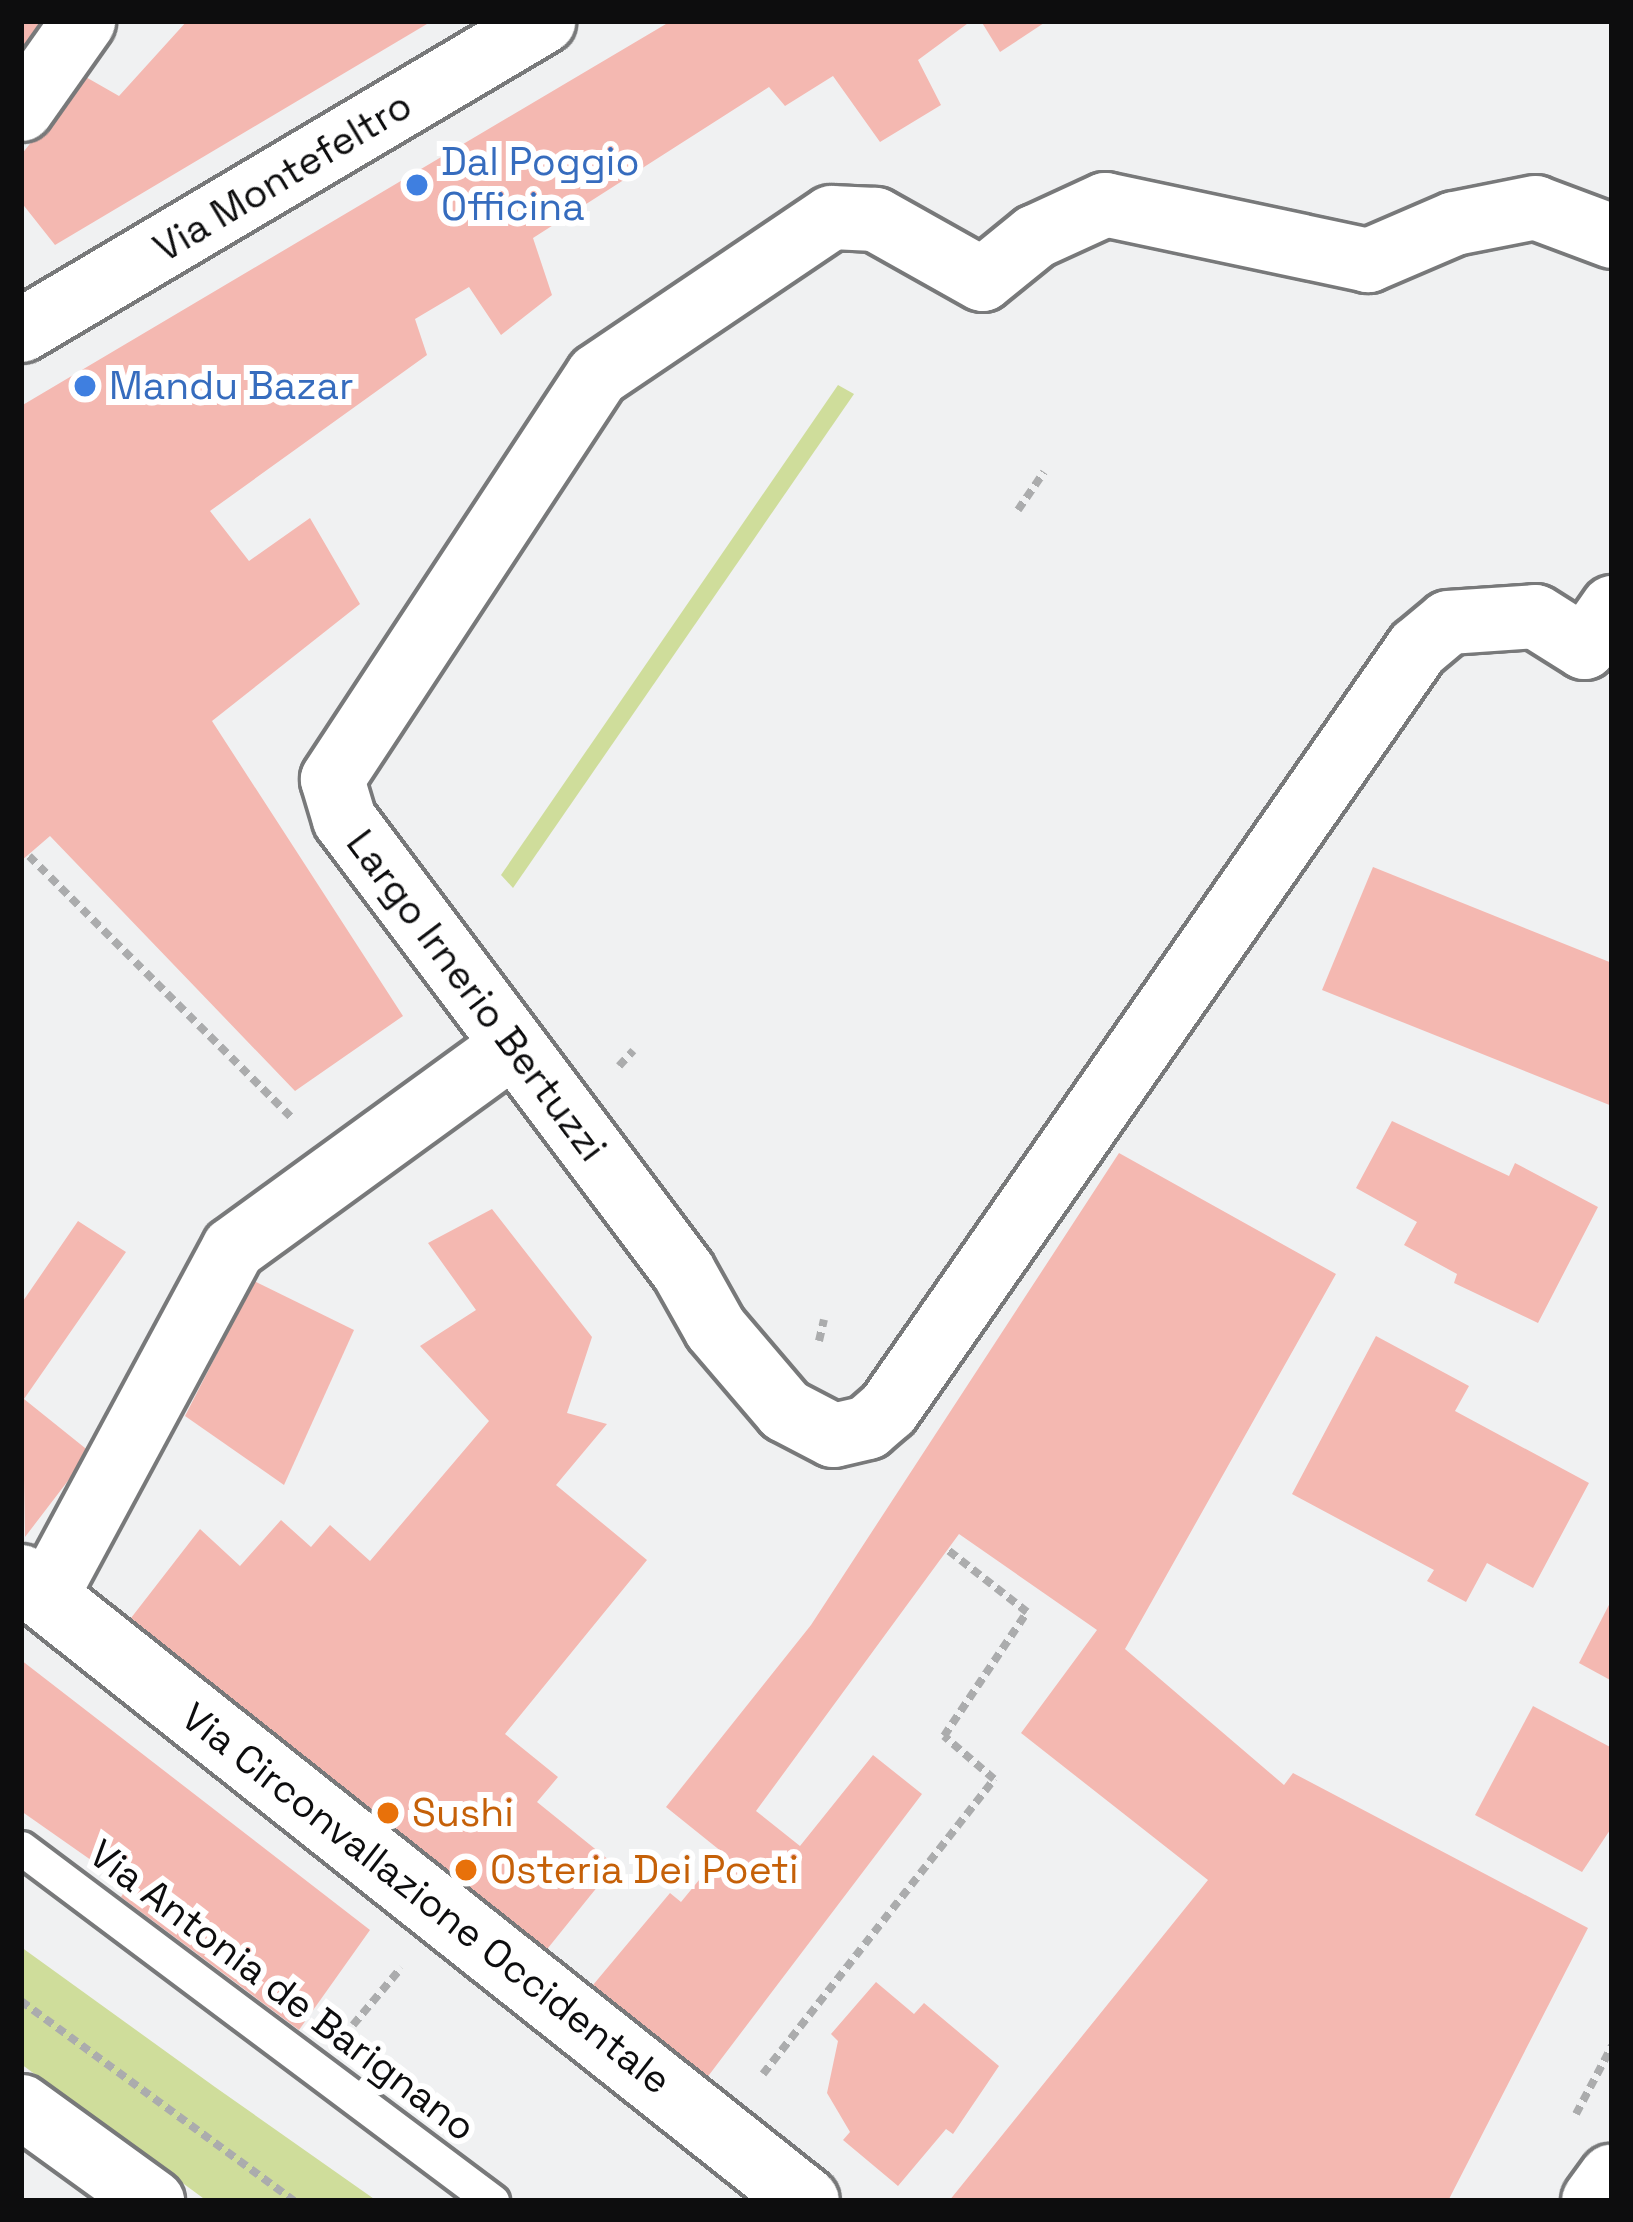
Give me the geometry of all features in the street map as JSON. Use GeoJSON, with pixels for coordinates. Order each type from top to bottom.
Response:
{"type":"FeatureCollection","features":[{"type":"Feature","properties":{"kind":"street"},"geometry":{"type":"LineString","coordinates":[[21,110],[82,21]]}},
{"type":"Feature","properties":{"kind":"street","name":"Via Montefeltro"},"geometry":{"type":"LineString","coordinates":[[21,331],[543,21]]}},
{"type":"Feature","properties":{"kind":"street","name":"Largo Irnerio Bertuzzi"},"geometry":{"type":"LineString","coordinates":[[1598,627],[1535,616],[1448,622],[1417,649],[997,1256],[867,1427],[833,1435],[785,1410],[715,1328],[683,1271],[510,1047],[344,819],[332,778],[597,375],[831,217],[875,219],[982,279],[1035,236],[1105,205],[1368,260],[1454,223],[1535,207],[1612,236]]}},
{"type":"Feature","properties":{"kind":"street","name":"Via Circonvallazione Occidentale"},"geometry":{"type":"LineString","coordinates":[[510,1047],[233,1248],[33,1588],[806,2201]]}},
{"type":"Feature","properties":{"kind":"street"},"geometry":{"type":"LineString","coordinates":[[21,2106],[152,2201]]}},
{"type":"Feature","properties":{"kind":"street"},"geometry":{"type":"LineString","coordinates":[[1595,2201],[1612,2178]]}},
{"type":"Feature","properties":{"kind":"lane","name":"Via Antonia de Barignano"},"geometry":{"type":"LineString","coordinates":[[21,1848],[492,2201]]}},
{"type":"Feature","properties":{"kind":"path"},"geometry":{"type":"LineString","coordinates":[[1018,510],[1044,472]]}},
{"type":"Feature","properties":{"kind":"path"},"geometry":{"type":"LineString","coordinates":[[29,856],[289,1118],[308,1104]]}},
{"type":"Feature","properties":{"kind":"path"},"geometry":{"type":"LineString","coordinates":[[719,2132],[994,1779],[944,1736],[1027,1612],[948,1550]]}},
{"type":"Feature","properties":{"kind":"path"},"geometry":{"type":"LineString","coordinates":[[317,2068],[446,1915]]}},
{"type":"Feature","properties":{"kind":"path"},"geometry":{"type":"LineString","coordinates":[[21,2001],[294,2201]]}},
{"type":"Feature","properties":{"kind":"green space"},"geometry":{"type":"Polygon","coordinates":[[[838,385],[854,394],[513,888],[501,875],[838,385]]]}},
{"type":"Feature","properties":{"kind":"green space"},"geometry":{"type":"Polygon","coordinates":[[[21,1947],[377,2201],[207,2201],[21,2064],[21,1947]]]}},
{"type":"Feature","properties":{"kind":"building"},"geometry":{"type":"Polygon","coordinates":[[[21,21],[57,21],[21,76],[21,21]]]}},
{"type":"Feature","properties":{"kind":"building"},"geometry":{"type":"Polygon","coordinates":[[[187,21],[432,21],[55,245],[21,202],[21,155],[84,76],[119,96],[187,21]]]}},
{"type":"Feature","properties":{"kind":"building"},"geometry":{"type":"Polygon","coordinates":[[[671,21],[971,21],[918,60],[941,105],[880,142],[833,76],[785,106],[769,87],[533,238],[552,295],[501,335],[469,287],[415,319],[427,355],[210,511],[249,561],[310,518],[360,604],[212,721],[403,1016],[295,1091],[50,836],[21,861],[21,406],[671,21]]]}},
{"type":"Feature","properties":{"kind":"building"},"geometry":{"type":"Polygon","coordinates":[[[981,21],[1047,21],[1000,52],[981,21]]]}},
{"type":"Feature","properties":{"kind":"building"},"geometry":{"type":"Polygon","coordinates":[[[1373,867],[1612,963],[1612,1106],[1322,990],[1373,867]]]}},
{"type":"Feature","properties":{"kind":"building"},"geometry":{"type":"Polygon","coordinates":[[[1392,1121],[1509,1176],[1515,1163],[1598,1207],[1538,1323],[1454,1283],[1457,1274],[1404,1245],[1417,1222],[1356,1188],[1392,1121]]]}},
{"type":"Feature","properties":{"kind":"building"},"geometry":{"type":"Polygon","coordinates":[[[1119,1153],[1336,1274],[1125,1649],[1284,1785],[1293,1773],[1588,1928],[1448,2201],[949,2201],[1208,1880],[1021,1733],[1097,1630],[959,1534],[756,1811],[800,1846],[873,1755],[922,1794],[706,2079],[593,1985],[670,1893],[681,1902],[722,1852],[666,1807],[811,1625],[1119,1153]]]}},
{"type":"Feature","properties":{"kind":"building"},"geometry":{"type":"Polygon","coordinates":[[[492,1209],[592,1337],[567,1413],[607,1424],[556,1485],[647,1560],[505,1734],[558,1777],[537,1802],[615,1865],[544,1953],[131,1618],[200,1529],[240,1566],[281,1520],[311,1547],[330,1525],[370,1561],[489,1421],[420,1346],[476,1310],[428,1243],[492,1209]]]}},
{"type":"Feature","properties":{"kind":"building"},"geometry":{"type":"Polygon","coordinates":[[[78,1221],[126,1252],[24,1399],[90,1452],[25,1537],[21,1304],[78,1221]]]}},
{"type":"Feature","properties":{"kind":"building"},"geometry":{"type":"Polygon","coordinates":[[[254,1281],[354,1330],[284,1485],[185,1416],[254,1281]]]}},
{"type":"Feature","properties":{"kind":"building"},"geometry":{"type":"Polygon","coordinates":[[[1376,1336],[1469,1386],[1455,1411],[1589,1483],[1533,1588],[1487,1563],[1466,1602],[1427,1581],[1434,1570],[1292,1494],[1376,1336]]]}},
{"type":"Feature","properties":{"kind":"building"},"geometry":{"type":"Polygon","coordinates":[[[1612,1599],[1612,1681],[1579,1663],[1612,1599]]]}},
{"type":"Feature","properties":{"kind":"building"},"geometry":{"type":"Polygon","coordinates":[[[21,1660],[370,1930],[299,2030],[121,1897],[128,1886],[21,1811],[21,1660]]]}},
{"type":"Feature","properties":{"kind":"building"},"geometry":{"type":"Polygon","coordinates":[[[1533,1706],[1612,1748],[1612,1827],[1582,1872],[1475,1815],[1533,1706]]]}},
{"type":"Feature","properties":{"kind":"building"},"geometry":{"type":"Polygon","coordinates":[[[876,1982],[914,2014],[924,2003],[999,2066],[953,2134],[946,2129],[898,2186],[843,2140],[850,2132],[827,2093],[838,2041],[831,2034],[876,1982]]]}},
{"type":"Feature","properties":{"kind":"place","name":"Dal Poggio Officina"},"geometry":{"type":"Point","coordinates":[417,185]}},
{"type":"Feature","properties":{"kind":"place","name":"Mandu Bazar"},"geometry":{"type":"Point","coordinates":[85,386]}},
{"type":"Feature","properties":{"kind":"place","name":"Sushi"},"geometry":{"type":"Point","coordinates":[388,1813]}},
{"type":"Feature","properties":{"kind":"place","name":"Osteria Dei Poeti"},"geometry":{"type":"Point","coordinates":[466,1870]}}]}
